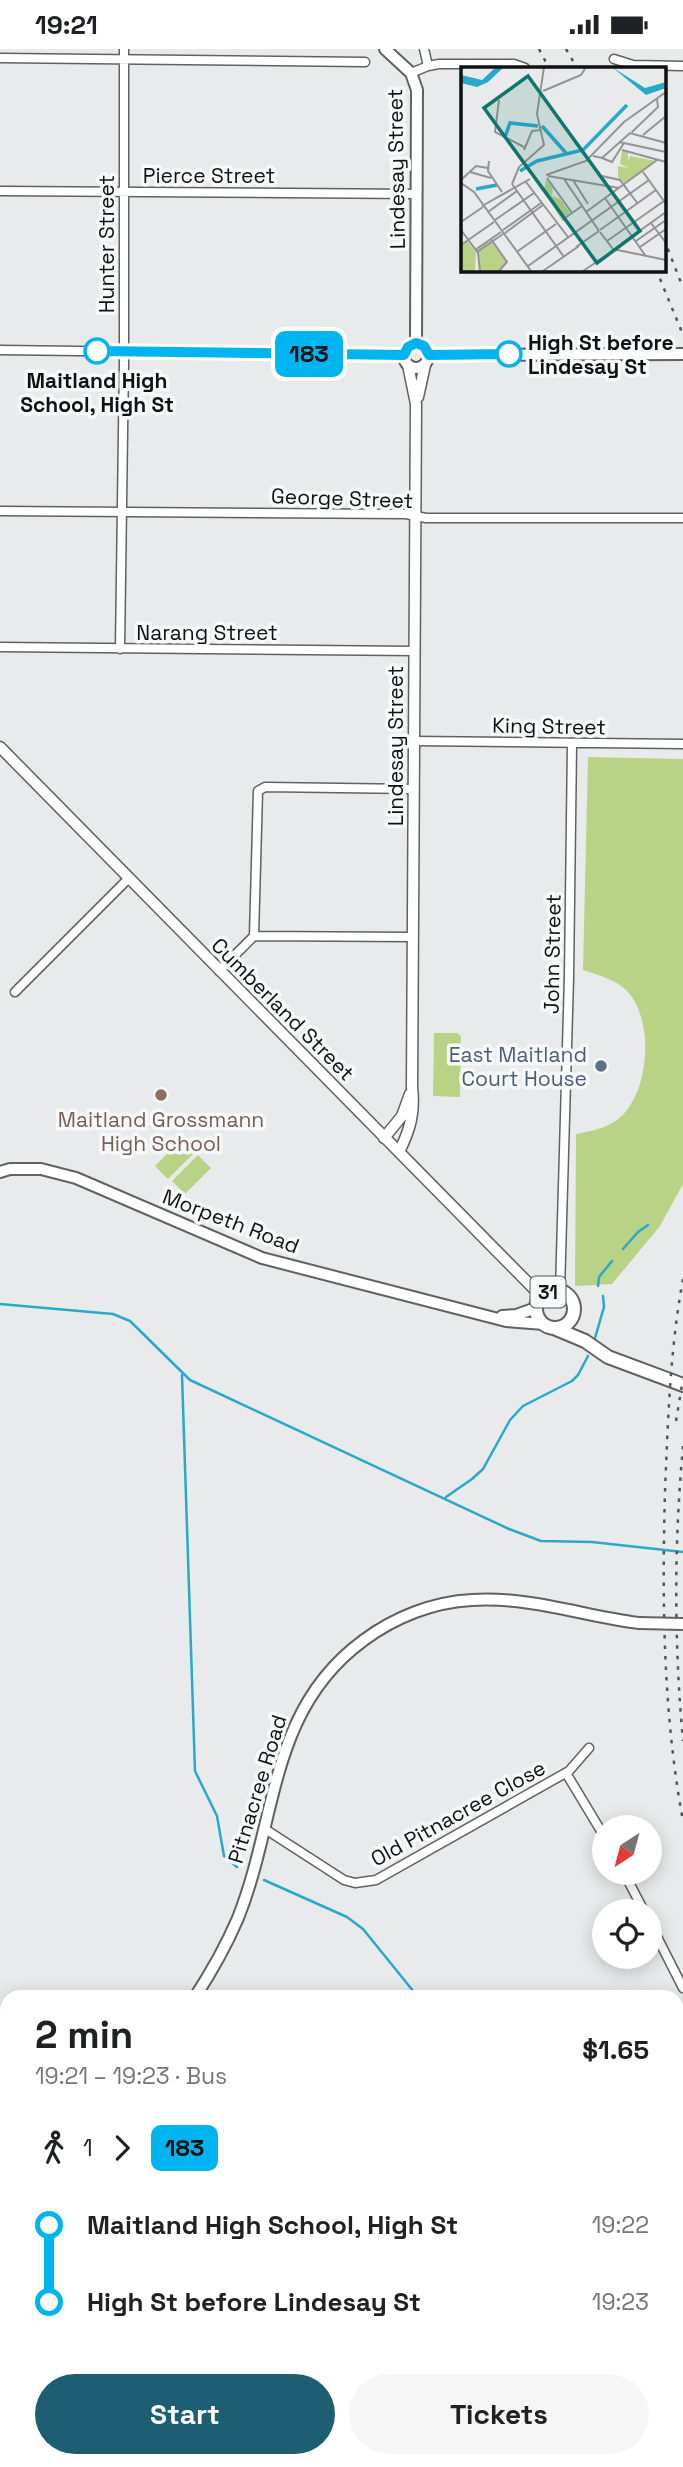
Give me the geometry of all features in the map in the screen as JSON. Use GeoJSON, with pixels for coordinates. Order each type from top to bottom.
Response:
{"type":"FeatureCollection","features":[{"type":"Feature","properties":{"kind":"main road"},"geometry":{"type":"LineString","coordinates":[[385,49],[411,73]]}},
{"type":"Feature","properties":{"kind":"main road","name":"Lindesay Street"},"geometry":{"type":"LineString","coordinates":[[411,73],[417,96],[416,343]]}},
{"type":"Feature","properties":{"kind":"main road"},"geometry":{"type":"LineString","coordinates":[[427,360],[424,346],[416,343],[408,347],[406,360],[417,368],[427,360],[680,354]]}},
{"type":"Feature","properties":{"kind":"main road","name":"Morpeth Road"},"geometry":{"type":"LineString","coordinates":[[0,1173],[10,1169],[40,1169],[76,1178],[262,1258],[520,1323],[549,1326]]}},
{"type":"Feature","properties":{"kind":"main road","name":"31"},"geometry":{"type":"LineString","coordinates":[[585,1341],[577,1327],[570,1298],[560,1291],[550,1291],[539,1302],[538,1317],[549,1326],[585,1341],[608,1357],[683,1385]]}},
{"type":"Feature","properties":{"kind":"main road","name":"Morpeth Road"},"geometry":{"type":"LineString","coordinates":[[493,1316],[516,1315],[539,1302]]}},
{"type":"Feature","properties":{"kind":"main road","name":"31"},"geometry":{"type":"LineString","coordinates":[[549,1326],[566,1324],[574,1310]]}},
{"type":"Feature","properties":{"kind":"main road","name":"Pitnacree Road"},"geometry":{"type":"LineString","coordinates":[[200,1990],[217,1965],[239,1916],[286,1746],[301,1711],[322,1679],[348,1651],[379,1628],[411,1613],[442,1604],[473,1600],[512,1600],[639,1623],[683,1624]]}},
{"type":"Feature","properties":{"kind":"street","name":"Hunter Street"},"geometry":{"type":"LineString","coordinates":[[120,649],[124,49]]}},
{"type":"Feature","properties":{"kind":"street","name":"Lindesay Street"},"geometry":{"type":"LineString","coordinates":[[411,73],[428,66],[424,49]]}},
{"type":"Feature","properties":{"kind":"street"},"geometry":{"type":"LineString","coordinates":[[0,58],[365,62]]}},
{"type":"Feature","properties":{"kind":"street"},"geometry":{"type":"LineString","coordinates":[[614,58],[633,65],[683,66]]}},
{"type":"Feature","properties":{"kind":"street"},"geometry":{"type":"LineString","coordinates":[[428,66],[514,64],[522,67]]}},
{"type":"Feature","properties":{"kind":"street","name":"Pierce Street"},"geometry":{"type":"LineString","coordinates":[[0,191],[417,194]]}},
{"type":"Feature","properties":{"kind":"street"},"geometry":{"type":"LineString","coordinates":[[0,351],[124,351],[406,360]]}},
{"type":"Feature","properties":{"kind":"street","name":"Lindesay Street"},"geometry":{"type":"LineString","coordinates":[[399,1152],[412,1120],[416,404],[406,360]]}},
{"type":"Feature","properties":{"kind":"street","name":"Lindesay Street"},"geometry":{"type":"LineString","coordinates":[[416,404],[427,360]]}},
{"type":"Feature","properties":{"kind":"street","name":"George Street"},"geometry":{"type":"LineString","coordinates":[[0,510],[392,514],[426,519],[683,518]]}},
{"type":"Feature","properties":{"kind":"street","name":"Narang Street"},"geometry":{"type":"LineString","coordinates":[[0,647],[415,651]]}},
{"type":"Feature","properties":{"kind":"street","name":"King Street"},"geometry":{"type":"LineString","coordinates":[[414,741],[683,744]]}},
{"type":"Feature","properties":{"kind":"street","name":"John Street"},"geometry":{"type":"LineString","coordinates":[[560,1291],[569,977],[572,744]]}},
{"type":"Feature","properties":{"kind":"street","name":"Cumberland Street"},"geometry":{"type":"LineString","coordinates":[[0,747],[399,1152],[539,1302]]}},
{"type":"Feature","properties":{"kind":"street"},"geometry":{"type":"LineString","coordinates":[[219,971],[254,936],[258,791],[265,787],[414,789]]}},
{"type":"Feature","properties":{"kind":"street"},"geometry":{"type":"LineString","coordinates":[[15,992],[128,879]]}},
{"type":"Feature","properties":{"kind":"street"},"geometry":{"type":"LineString","coordinates":[[254,936],[413,937]]}},
{"type":"Feature","properties":{"kind":"street","name":"Lindesay Street"},"geometry":{"type":"LineString","coordinates":[[384,1138],[402,1115],[412,1087]]}},
{"type":"Feature","properties":{"kind":"street","name":"Old Pitnacree Close"},"geometry":{"type":"LineString","coordinates":[[265,1829],[344,1880],[366,1883],[376,1880],[566,1773],[589,1748]]}},
{"type":"Feature","properties":{"kind":"street"},"geometry":{"type":"LineString","coordinates":[[566,1773],[592,1816]]}},
{"type":"Feature","properties":{"kind":"street"},"geometry":{"type":"LineString","coordinates":[[662,1947],[683,1988]]}},
{"type":"Feature","properties":{"kind":"green space"},"geometry":{"type":"Polygon","coordinates":[[[588,757],[683,759],[683,1184],[660,1226],[612,1284],[575,1286],[576,1134],[608,1126],[628,1108],[642,1076],[645,1057],[642,1020],[627,991],[612,980],[583,970],[588,757]]]}},
{"type":"Feature","properties":{"kind":"green space"},"geometry":{"type":"Polygon","coordinates":[[[434,1033],[457,1033],[461,1036],[460,1097],[433,1096],[434,1033]]]}},
{"type":"Feature","properties":{"kind":"green space"},"geometry":{"type":"Polygon","coordinates":[[[181,1140],[194,1153],[168,1179],[155,1166],[181,1140]]]}},
{"type":"Feature","properties":{"kind":"green space"},"geometry":{"type":"Polygon","coordinates":[[[198,1155],[211,1168],[185,1194],[172,1181],[198,1155]]]}},
{"type":"Feature","properties":{"kind":"waterway"},"geometry":{"type":"LineString","coordinates":[[623,1249],[648,1225]]}},
{"type":"Feature","properties":{"kind":"waterway"},"geometry":{"type":"LineString","coordinates":[[598,1286],[599,1277],[612,1261]]}},
{"type":"Feature","properties":{"kind":"waterway"},"geometry":{"type":"LineString","coordinates":[[595,1338],[604,1307],[603,1296]]}},
{"type":"Feature","properties":{"kind":"waterway"},"geometry":{"type":"LineString","coordinates":[[0,1304],[113,1314],[130,1321],[190,1380],[509,1529],[541,1541],[592,1542],[683,1552]]}},
{"type":"Feature","properties":{"kind":"waterway"},"geometry":{"type":"LineString","coordinates":[[446,1497],[483,1469],[510,1420],[523,1406],[572,1381],[588,1356]]}},
{"type":"Feature","properties":{"kind":"waterway"},"geometry":{"type":"LineString","coordinates":[[182,1375],[195,1771],[217,1816],[224,1856],[237,1867]]}},
{"type":"Feature","properties":{"kind":"waterway"},"geometry":{"type":"LineString","coordinates":[[264,1880],[347,1917],[363,1929],[412,1990]]}},
{"type":"Feature","properties":{"kind":"railway"},"geometry":{"type":"LineString","coordinates":[[539,49],[548,67]]}},
{"type":"Feature","properties":{"kind":"railway"},"geometry":{"type":"LineString","coordinates":[[566,49],[576,67]]}},
{"type":"Feature","properties":{"kind":"railway"},"geometry":{"type":"LineString","coordinates":[[666,244],[683,288]]}},
{"type":"Feature","properties":{"kind":"railway"},"geometry":{"type":"LineString","coordinates":[[657,271],[683,335]]}},
{"type":"Feature","properties":{"kind":"railway"},"geometry":{"type":"LineString","coordinates":[[683,1279],[670,1385],[664,1574],[665,1657],[671,1739],[683,1821]]}},
{"type":"Feature","properties":{"kind":"railway"},"geometry":{"type":"LineString","coordinates":[[676,1421],[683,1379]]}},
{"type":"Feature","properties":{"kind":"railway"},"geometry":{"type":"LineString","coordinates":[[683,1446],[676,1594],[683,1741]]}},
{"type":"Feature","properties":{"kind":"bus line","name":"183"},"geometry":{"type":"LineString","coordinates":[[97,351],[404,355],[406,349],[416,343],[424,346],[429,355],[509,354]]}},
{"type":"Feature","properties":{"kind":"place","name":"Maitland High School, High St"},"geometry":{"type":"Point","coordinates":[97,351]}},
{"type":"Feature","properties":{"kind":"place","name":"High St before Lindesay St"},"geometry":{"type":"Point","coordinates":[509,354]}},
{"type":"Feature","properties":{"kind":"place","name":"East Maitland Court House"},"geometry":{"type":"Point","coordinates":[601,1066]}},
{"type":"Feature","properties":{"kind":"place","name":"Maitland Grossmann High School"},"geometry":{"type":"Point","coordinates":[161,1095]}}]}
